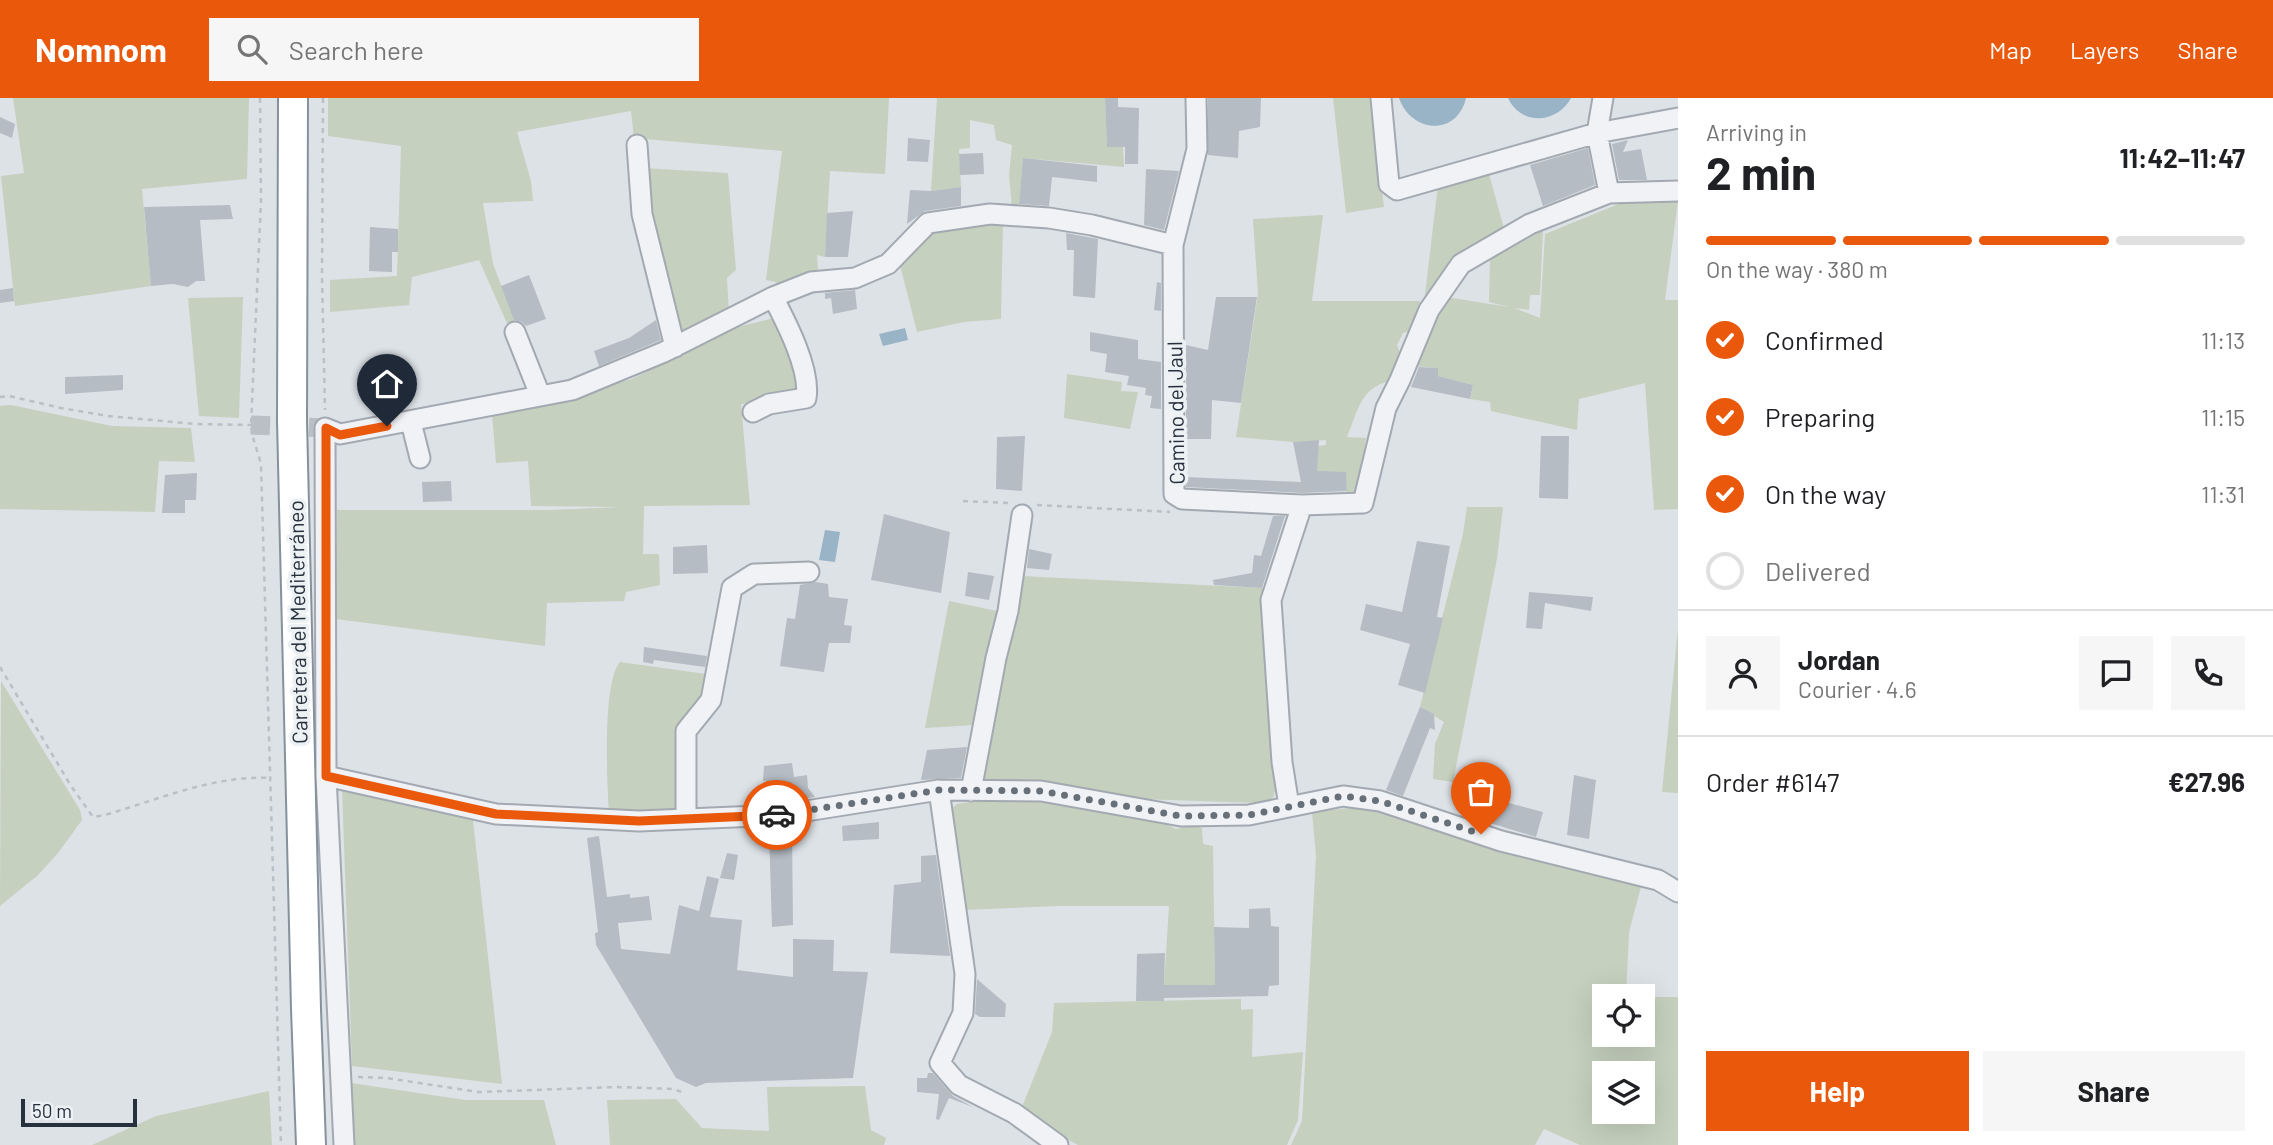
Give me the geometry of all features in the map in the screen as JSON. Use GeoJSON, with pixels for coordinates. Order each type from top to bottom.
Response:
{"type":"FeatureCollection","features":[{"type":"Feature","properties":{"kind":"highway","name":"Carretera del Mediterráneo"},"geometry":{"type":"LineString","coordinates":[[293,98],[292,421],[311,1145]]}},
{"type":"Feature","properties":{"kind":"street","name":"Camino del Jaul"},"geometry":{"type":"LineString","coordinates":[[1196,98],[1197,149],[1173,245],[1174,494],[1182,499],[1302,505],[1363,503],[1386,408],[1429,310],[1461,264],[1530,224],[1609,192]]}},
{"type":"Feature","properties":{"kind":"street"},"geometry":{"type":"LineString","coordinates":[[1381,98],[1389,184],[1397,190],[1597,133],[1678,118]]}},
{"type":"Feature","properties":{"kind":"street"},"geometry":{"type":"LineString","coordinates":[[1603,98],[1597,133],[1609,192],[1678,191]]}},
{"type":"Feature","properties":{"kind":"street"},"geometry":{"type":"LineString","coordinates":[[638,145],[642,214],[675,347]]}},
{"type":"Feature","properties":{"kind":"street"},"geometry":{"type":"LineString","coordinates":[[344,1145],[326,776],[326,428],[340,435],[572,390],[675,347],[773,297],[811,282],[855,278],[888,264],[928,223],[990,214],[1049,218],[1092,225],[1173,245]]}},
{"type":"Feature","properties":{"kind":"street"},"geometry":{"type":"LineString","coordinates":[[753,412],[769,404],[806,398],[807,393],[799,355],[773,297]]}},
{"type":"Feature","properties":{"kind":"street"},"geometry":{"type":"LineString","coordinates":[[515,332],[540,395]]}},
{"type":"Feature","properties":{"kind":"street"},"geometry":{"type":"LineString","coordinates":[[411,422],[420,458]]}},
{"type":"Feature","properties":{"kind":"street"},"geometry":{"type":"LineString","coordinates":[[1289,806],[1282,762],[1271,600],[1302,505]]}},
{"type":"Feature","properties":{"kind":"street"},"geometry":{"type":"LineString","coordinates":[[971,790],[996,658],[1008,611],[1024,508]]}},
{"type":"Feature","properties":{"kind":"street"},"geometry":{"type":"LineString","coordinates":[[686,819],[686,731],[711,700],[732,588],[754,574],[809,572]]}},
{"type":"Feature","properties":{"kind":"street"},"geometry":{"type":"LineString","coordinates":[[326,776],[496,814],[524,807],[639,821],[780,815],[939,790],[1041,791],[1181,816],[1249,815],[1343,796],[1380,801],[1501,841],[1658,880],[1678,892]]}},
{"type":"Feature","properties":{"kind":"street"},"geometry":{"type":"LineString","coordinates":[[939,790],[965,974],[963,1013],[940,1063],[959,1085],[1014,1113],[1058,1145]]}},
{"type":"Feature","properties":{"kind":"path"},"geometry":{"type":"LineString","coordinates":[[260,98],[261,201],[251,425],[252,439],[258,449],[261,465],[281,1145]]}},
{"type":"Feature","properties":{"kind":"path"},"geometry":{"type":"LineString","coordinates":[[323,98],[322,277],[326,428]]}},
{"type":"Feature","properties":{"kind":"path"},"geometry":{"type":"LineString","coordinates":[[0,397],[9,396],[108,416],[195,424],[251,425]]}},
{"type":"Feature","properties":{"kind":"path"},"geometry":{"type":"LineString","coordinates":[[963,501],[1024,508],[1171,512],[1182,499]]}},
{"type":"Feature","properties":{"kind":"path"},"geometry":{"type":"LineString","coordinates":[[0,667],[71,786],[93,817],[105,816],[216,781],[239,777],[271,778]]}},
{"type":"Feature","properties":{"kind":"path"},"geometry":{"type":"LineString","coordinates":[[341,1076],[387,1078],[479,1092],[617,1087],[674,1089],[684,1093]]}},
{"type":"Feature","properties":{"kind":"green space"},"geometry":{"type":"Polygon","coordinates":[[[13,98],[249,98],[247,179],[142,189],[151,286],[15,306],[1,176],[24,173],[13,98]]]}},
{"type":"Feature","properties":{"kind":"green space"},"geometry":{"type":"Polygon","coordinates":[[[328,98],[889,98],[885,174],[830,171],[825,257],[817,255],[818,270],[779,287],[776,282],[766,280],[782,151],[634,138],[631,111],[517,132],[531,181],[533,201],[483,203],[493,264],[518,329],[510,330],[479,260],[412,277],[409,305],[330,312],[330,280],[397,276],[401,146],[328,136],[328,98]]]}},
{"type":"Feature","properties":{"kind":"green space"},"geometry":{"type":"Polygon","coordinates":[[[937,98],[1105,98],[1107,147],[1123,147],[1124,167],[1023,158],[1019,208],[1012,208],[1009,175],[1012,145],[996,140],[994,125],[970,120],[970,148],[959,149],[961,187],[931,191],[937,98]]]}},
{"type":"Feature","properties":{"kind":"green space"},"geometry":{"type":"Polygon","coordinates":[[[1333,98],[1370,98],[1384,207],[1346,213],[1333,98]]]}},
{"type":"Feature","properties":{"kind":"green space"},"geometry":{"type":"Polygon","coordinates":[[[644,168],[728,173],[736,270],[727,278],[729,314],[678,341],[648,217],[644,168]]]}},
{"type":"Feature","properties":{"kind":"green space"},"geometry":{"type":"Polygon","coordinates":[[[1489,174],[1505,232],[1424,303],[1438,185],[1489,174]]]}},
{"type":"Feature","properties":{"kind":"green space"},"geometry":{"type":"Polygon","coordinates":[[[1678,201],[1665,300],[1678,300],[1678,509],[1654,510],[1645,383],[1579,399],[1577,430],[1491,411],[1490,402],[1470,399],[1473,385],[1438,376],[1438,368],[1414,366],[1430,326],[1446,297],[1509,307],[1489,302],[1490,259],[1543,230],[1540,295],[1530,295],[1529,310],[1514,308],[1540,318],[1545,234],[1621,203],[1678,201]]]}},
{"type":"Feature","properties":{"kind":"green space"},"geometry":{"type":"Polygon","coordinates":[[[1323,215],[1312,301],[1419,301],[1423,306],[1413,330],[1403,333],[1397,345],[1401,356],[1390,381],[1380,384],[1366,395],[1347,437],[1366,438],[1359,488],[1347,498],[1346,473],[1299,471],[1318,446],[1326,445],[1326,440],[1293,442],[1236,437],[1258,294],[1253,219],[1323,215]]]}},
{"type":"Feature","properties":{"kind":"green space"},"geometry":{"type":"Polygon","coordinates":[[[1003,221],[1001,319],[964,322],[917,332],[900,265],[927,234],[939,226],[1003,221]]]}},
{"type":"Feature","properties":{"kind":"green space"},"geometry":{"type":"Polygon","coordinates":[[[243,297],[239,418],[199,416],[188,298],[243,297]]]}},
{"type":"Feature","properties":{"kind":"green space"},"geometry":{"type":"Polygon","coordinates":[[[778,317],[802,394],[741,404],[750,505],[644,506],[643,554],[659,554],[660,585],[626,592],[624,601],[547,603],[545,646],[336,619],[337,510],[550,510],[621,507],[531,506],[528,461],[496,463],[492,413],[585,393],[632,379],[734,328],[778,317]]]}},
{"type":"Feature","properties":{"kind":"green space"},"geometry":{"type":"Polygon","coordinates":[[[1067,374],[1122,382],[1121,391],[1138,392],[1130,429],[1064,418],[1067,374]]]}},
{"type":"Feature","properties":{"kind":"green space"},"geometry":{"type":"Polygon","coordinates":[[[11,405],[112,426],[191,428],[195,462],[159,461],[155,512],[0,509],[0,406],[11,405]]]}},
{"type":"Feature","properties":{"kind":"green space"},"geometry":{"type":"Polygon","coordinates":[[[1467,507],[1503,507],[1497,559],[1453,782],[1433,779],[1435,744],[1444,722],[1420,707],[1463,534],[1467,507]]]}},
{"type":"Feature","properties":{"kind":"green space"},"geometry":{"type":"Polygon","coordinates":[[[1021,576],[1263,588],[1278,779],[1273,798],[1261,803],[1138,799],[1084,788],[977,781],[1021,576]]]}},
{"type":"Feature","properties":{"kind":"green space"},"geometry":{"type":"Polygon","coordinates":[[[949,601],[997,611],[975,725],[925,728],[949,601]]]}},
{"type":"Feature","properties":{"kind":"green space"},"geometry":{"type":"Polygon","coordinates":[[[1678,628],[1678,793],[1662,792],[1678,628]]]}},
{"type":"Feature","properties":{"kind":"green space"},"geometry":{"type":"Polygon","coordinates":[[[620,662],[713,675],[707,698],[688,719],[678,809],[670,816],[609,813],[608,711],[614,673],[620,662]]]}},
{"type":"Feature","properties":{"kind":"green space"},"geometry":{"type":"Polygon","coordinates":[[[1,681],[80,810],[82,820],[38,875],[0,906],[1,681]]]}},
{"type":"Feature","properties":{"kind":"green space"},"geometry":{"type":"Polygon","coordinates":[[[342,788],[473,820],[502,1084],[352,1066],[342,788]]]}},
{"type":"Feature","properties":{"kind":"green space"},"geometry":{"type":"Polygon","coordinates":[[[976,801],[1059,804],[1154,818],[1176,829],[1192,825],[1202,828],[1203,844],[1213,846],[1215,985],[1164,985],[1169,906],[1058,906],[963,910],[950,810],[957,804],[976,801]]]}},
{"type":"Feature","properties":{"kind":"green space"},"geometry":{"type":"Polygon","coordinates":[[[1350,808],[1377,810],[1642,883],[1629,932],[1627,984],[1592,984],[1592,1047],[1655,1047],[1655,997],[1678,997],[1678,1145],[1580,1145],[1544,1129],[1535,1145],[1291,1145],[1302,1121],[1316,856],[1312,812],[1350,808]]]}},
{"type":"Feature","properties":{"kind":"green space"},"geometry":{"type":"Polygon","coordinates":[[[1241,999],[1241,1010],[1253,1009],[1252,1057],[1303,1052],[1298,1120],[1287,1145],[1078,1145],[1057,1134],[1022,1107],[1052,1032],[1054,1003],[1241,999]]]}},
{"type":"Feature","properties":{"kind":"green space"},"geometry":{"type":"Polygon","coordinates":[[[351,1083],[465,1100],[544,1100],[556,1145],[353,1145],[351,1083]]]}},
{"type":"Feature","properties":{"kind":"green space"},"geometry":{"type":"Polygon","coordinates":[[[865,1086],[871,1130],[886,1138],[884,1145],[610,1145],[607,1100],[676,1099],[702,1128],[769,1131],[767,1087],[865,1086]]]}},
{"type":"Feature","properties":{"kind":"green space"},"geometry":{"type":"Polygon","coordinates":[[[269,1091],[272,1145],[92,1145],[156,1116],[269,1091]]]}},
{"type":"Feature","properties":{"kind":"water"},"geometry":{"type":"Polygon","coordinates":[[[1399,98],[1466,98],[1461,111],[1453,119],[1434,126],[1413,118],[1399,98]]]}},
{"type":"Feature","properties":{"kind":"water"},"geometry":{"type":"Polygon","coordinates":[[[1508,98],[1571,98],[1557,113],[1539,118],[1521,113],[1508,98]]]}},
{"type":"Feature","properties":{"kind":"water"},"geometry":{"type":"Polygon","coordinates":[[[905,328],[908,340],[883,346],[879,334],[905,328]]]}},
{"type":"Feature","properties":{"kind":"water"},"geometry":{"type":"Polygon","coordinates":[[[825,530],[840,532],[835,562],[819,560],[825,530]]]}},
{"type":"Feature","properties":{"kind":"building"},"geometry":{"type":"Polygon","coordinates":[[[1105,98],[1118,98],[1118,107],[1139,108],[1138,164],[1125,164],[1125,147],[1107,147],[1105,98]]]}},
{"type":"Feature","properties":{"kind":"building"},"geometry":{"type":"Polygon","coordinates":[[[1208,98],[1261,98],[1260,127],[1239,131],[1238,158],[1208,155],[1208,98]]]}},
{"type":"Feature","properties":{"kind":"building"},"geometry":{"type":"Polygon","coordinates":[[[0,117],[15,124],[12,138],[0,133],[0,117]]]}},
{"type":"Feature","properties":{"kind":"building"},"geometry":{"type":"Polygon","coordinates":[[[908,138],[930,140],[928,162],[907,161],[908,138]]]}},
{"type":"Feature","properties":{"kind":"building"},"geometry":{"type":"Polygon","coordinates":[[[1628,140],[1623,152],[1641,149],[1647,180],[1619,180],[1612,144],[1628,140]]]}},
{"type":"Feature","properties":{"kind":"building"},"geometry":{"type":"Polygon","coordinates":[[[1588,148],[1595,185],[1543,206],[1530,165],[1588,148]]]}},
{"type":"Feature","properties":{"kind":"building"},"geometry":{"type":"Polygon","coordinates":[[[983,153],[984,174],[960,175],[959,154],[983,153]]]}},
{"type":"Feature","properties":{"kind":"building"},"geometry":{"type":"Polygon","coordinates":[[[1023,158],[1097,166],[1097,182],[1052,177],[1049,206],[1019,204],[1023,158]]]}},
{"type":"Feature","properties":{"kind":"building"},"geometry":{"type":"Polygon","coordinates":[[[1146,169],[1179,171],[1164,230],[1144,225],[1146,169]]]}},
{"type":"Feature","properties":{"kind":"building"},"geometry":{"type":"Polygon","coordinates":[[[961,187],[961,206],[925,211],[907,224],[910,190],[931,191],[961,187]]]}},
{"type":"Feature","properties":{"kind":"building"},"geometry":{"type":"Polygon","coordinates":[[[230,205],[233,219],[200,220],[205,281],[196,281],[188,287],[173,284],[151,286],[144,207],[230,205]]]}},
{"type":"Feature","properties":{"kind":"building"},"geometry":{"type":"Polygon","coordinates":[[[853,211],[848,257],[825,257],[827,213],[853,211]]]}},
{"type":"Feature","properties":{"kind":"building"},"geometry":{"type":"Polygon","coordinates":[[[370,227],[398,229],[398,252],[392,252],[392,272],[369,271],[370,227]]]}},
{"type":"Feature","properties":{"kind":"building"},"geometry":{"type":"Polygon","coordinates":[[[1066,233],[1098,239],[1095,298],[1073,296],[1074,250],[1067,250],[1066,233]]]}},
{"type":"Feature","properties":{"kind":"building"},"geometry":{"type":"Polygon","coordinates":[[[529,275],[546,319],[526,326],[514,320],[501,286],[529,275]]]}},
{"type":"Feature","properties":{"kind":"building"},"geometry":{"type":"Polygon","coordinates":[[[1157,282],[1161,283],[1161,311],[1154,310],[1157,282]]]}},
{"type":"Feature","properties":{"kind":"building"},"geometry":{"type":"Polygon","coordinates":[[[13,288],[14,301],[0,303],[0,290],[13,288]]]}},
{"type":"Feature","properties":{"kind":"building"},"geometry":{"type":"Polygon","coordinates":[[[855,290],[857,309],[833,314],[831,298],[825,299],[825,293],[855,290]]]}},
{"type":"Feature","properties":{"kind":"building"},"geometry":{"type":"Polygon","coordinates":[[[1216,297],[1257,297],[1241,403],[1212,400],[1211,439],[1186,439],[1186,345],[1208,350],[1216,297]]]}},
{"type":"Feature","properties":{"kind":"building"},"geometry":{"type":"Polygon","coordinates":[[[656,320],[661,340],[599,366],[594,351],[629,338],[656,320]]]}},
{"type":"Feature","properties":{"kind":"building"},"geometry":{"type":"Polygon","coordinates":[[[1090,332],[1138,340],[1138,359],[1161,362],[1161,409],[1150,408],[1152,396],[1145,395],[1146,388],[1127,385],[1129,376],[1105,372],[1107,354],[1090,351],[1090,332]]]}},
{"type":"Feature","properties":{"kind":"building"},"geometry":{"type":"Polygon","coordinates":[[[1419,367],[1438,368],[1438,376],[1473,385],[1470,399],[1411,387],[1419,367]]]}},
{"type":"Feature","properties":{"kind":"building"},"geometry":{"type":"Polygon","coordinates":[[[123,375],[123,390],[65,394],[65,377],[123,375]]]}},
{"type":"Feature","properties":{"kind":"building"},"geometry":{"type":"Polygon","coordinates":[[[1025,436],[1022,491],[996,489],[997,437],[1025,436]]]}},
{"type":"Feature","properties":{"kind":"building"},"geometry":{"type":"Polygon","coordinates":[[[1541,436],[1569,436],[1568,499],[1539,498],[1541,436]]]}},
{"type":"Feature","properties":{"kind":"building"},"geometry":{"type":"Polygon","coordinates":[[[1319,440],[1317,471],[1346,472],[1347,491],[1302,493],[1186,487],[1186,477],[1301,482],[1293,442],[1319,440]]]}},
{"type":"Feature","properties":{"kind":"building"},"geometry":{"type":"Polygon","coordinates":[[[197,473],[196,500],[185,500],[185,513],[162,513],[165,475],[197,473]]]}},
{"type":"Feature","properties":{"kind":"building"},"geometry":{"type":"Polygon","coordinates":[[[451,481],[452,501],[423,502],[422,482],[451,481]]]}},
{"type":"Feature","properties":{"kind":"building"},"geometry":{"type":"Polygon","coordinates":[[[884,514],[950,532],[941,593],[871,580],[884,514]]]}},
{"type":"Feature","properties":{"kind":"building"},"geometry":{"type":"Polygon","coordinates":[[[1273,516],[1285,516],[1262,588],[1214,585],[1213,580],[1252,573],[1254,555],[1261,556],[1273,516]]]}},
{"type":"Feature","properties":{"kind":"building"},"geometry":{"type":"Polygon","coordinates":[[[1417,541],[1450,546],[1437,617],[1443,618],[1425,693],[1398,685],[1410,644],[1360,630],[1366,604],[1402,612],[1417,541]]]}},
{"type":"Feature","properties":{"kind":"building"},"geometry":{"type":"Polygon","coordinates":[[[707,545],[708,573],[673,574],[673,547],[707,545]]]}},
{"type":"Feature","properties":{"kind":"building"},"geometry":{"type":"Polygon","coordinates":[[[1029,549],[1052,554],[1049,570],[1027,568],[1029,549]]]}},
{"type":"Feature","properties":{"kind":"building"},"geometry":{"type":"Polygon","coordinates":[[[968,572],[994,576],[989,600],[965,596],[968,572]]]}},
{"type":"Feature","properties":{"kind":"building"},"geometry":{"type":"Polygon","coordinates":[[[816,582],[828,584],[829,597],[848,599],[844,625],[852,626],[850,643],[829,643],[824,672],[780,666],[787,618],[795,619],[800,585],[816,582]]]}},
{"type":"Feature","properties":{"kind":"building"},"geometry":{"type":"Polygon","coordinates":[[[1529,592],[1593,597],[1591,611],[1545,603],[1542,629],[1526,628],[1529,592]]]}},
{"type":"Feature","properties":{"kind":"building"},"geometry":{"type":"Polygon","coordinates":[[[644,647],[707,656],[705,667],[654,660],[653,664],[643,662],[644,647]]]}},
{"type":"Feature","properties":{"kind":"building"},"geometry":{"type":"Polygon","coordinates":[[[1420,707],[1434,714],[1435,730],[1430,728],[1403,796],[1386,790],[1420,707]]]}},
{"type":"Feature","properties":{"kind":"building"},"geometry":{"type":"Polygon","coordinates":[[[967,747],[961,778],[921,780],[927,750],[967,747]]]}},
{"type":"Feature","properties":{"kind":"building"},"geometry":{"type":"Polygon","coordinates":[[[792,763],[794,777],[807,775],[808,788],[815,797],[768,803],[766,781],[763,781],[764,766],[792,763]]]}},
{"type":"Feature","properties":{"kind":"building"},"geometry":{"type":"Polygon","coordinates":[[[1574,775],[1596,780],[1589,839],[1567,835],[1574,775]]]}},
{"type":"Feature","properties":{"kind":"building"},"geometry":{"type":"Polygon","coordinates":[[[1475,785],[1498,787],[1497,800],[1543,812],[1536,837],[1480,820],[1481,798],[1474,797],[1475,785]]]}},
{"type":"Feature","properties":{"kind":"building"},"geometry":{"type":"Polygon","coordinates":[[[879,822],[879,839],[843,841],[842,826],[879,822]]]}},
{"type":"Feature","properties":{"kind":"building"},"geometry":{"type":"Polygon","coordinates":[[[792,832],[793,925],[772,927],[769,833],[792,832]]]}},
{"type":"Feature","properties":{"kind":"building"},"geometry":{"type":"Polygon","coordinates":[[[599,836],[607,897],[630,894],[630,898],[649,896],[652,920],[618,923],[621,949],[670,954],[679,905],[699,911],[707,876],[719,879],[710,917],[742,920],[737,970],[793,977],[793,939],[834,940],[833,971],[868,972],[853,1078],[706,1083],[696,1087],[676,1078],[596,945],[595,933],[598,932],[587,838],[599,836]]]}},
{"type":"Feature","properties":{"kind":"building"},"geometry":{"type":"Polygon","coordinates":[[[727,853],[738,855],[734,880],[720,878],[727,853]]]}},
{"type":"Feature","properties":{"kind":"building"},"geometry":{"type":"Polygon","coordinates":[[[936,855],[950,956],[890,953],[894,885],[921,882],[921,856],[936,855]]]}},
{"type":"Feature","properties":{"kind":"building"},"geometry":{"type":"Polygon","coordinates":[[[1270,908],[1271,926],[1279,927],[1279,985],[1269,986],[1268,996],[1136,1001],[1137,954],[1165,953],[1164,985],[1215,985],[1214,927],[1249,928],[1249,909],[1270,908]]]}},
{"type":"Feature","properties":{"kind":"building"},"geometry":{"type":"Polygon","coordinates":[[[977,979],[1006,1004],[1005,1017],[980,1017],[975,1014],[977,979]]]}},
{"type":"Feature","properties":{"kind":"building"},"geometry":{"type":"Polygon","coordinates":[[[928,1073],[933,1073],[953,1096],[973,1107],[949,1098],[939,1120],[936,1119],[939,1094],[917,1092],[917,1078],[927,1078],[928,1073]]]}},
{"type":"Feature","properties":{"kind":"tunnel"},"geometry":{"type":"LineString","coordinates":[[251,425],[325,428]]}},
{"type":"Feature","properties":{"kind":"way so far"},"geometry":{"type":"LineString","coordinates":[[777,815],[939,790],[1041,791],[1181,816],[1249,815],[1343,796],[1380,801],[1481,834]]}},
{"type":"Feature","properties":{"kind":"route"},"geometry":{"type":"LineString","coordinates":[[387,426],[340,435],[326,428],[326,776],[496,814],[639,821],[777,815]]}}]}
